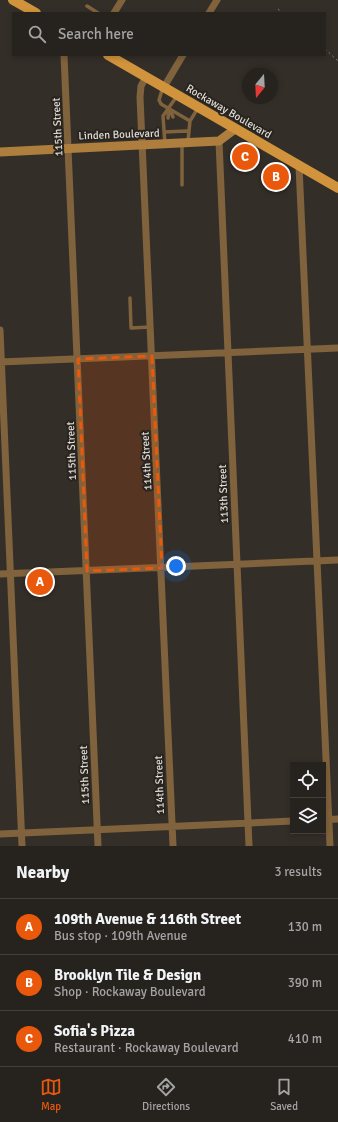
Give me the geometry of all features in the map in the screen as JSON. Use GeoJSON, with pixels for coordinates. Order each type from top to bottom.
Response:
{"type":"FeatureCollection","features":[{"type":"Feature","properties":{"kind":"main road"},"geometry":{"type":"LineString","coordinates":[[13,0],[25,3],[35,12]]}},
{"type":"Feature","properties":{"kind":"main road","name":"Rockaway Boulevard"},"geometry":{"type":"LineString","coordinates":[[110,56],[338,188]]}},
{"type":"Feature","properties":{"kind":"main road"},"geometry":{"type":"LineString","coordinates":[[218,141],[235,129]]}},
{"type":"Feature","properties":{"kind":"main road","name":"Linden Boulevard"},"geometry":{"type":"LineString","coordinates":[[0,152],[185,144],[218,141]]}},
{"type":"Feature","properties":{"kind":"street"},"geometry":{"type":"LineString","coordinates":[[115,12],[122,0]]}},
{"type":"Feature","properties":{"kind":"street"},"geometry":{"type":"LineString","coordinates":[[210,12],[217,0]]}},
{"type":"Feature","properties":{"kind":"street","name":"115th Street"},"geometry":{"type":"LineString","coordinates":[[64,56],[98,846]]}},
{"type":"Feature","properties":{"kind":"street"},"geometry":{"type":"LineString","coordinates":[[164,87],[182,56]]}},
{"type":"Feature","properties":{"kind":"street","name":"114th Street"},"geometry":{"type":"LineString","coordinates":[[146,77],[141,86],[140,96],[162,568],[173,846]]}},
{"type":"Feature","properties":{"kind":"street","name":"113th Street"},"geometry":{"type":"LineString","coordinates":[[218,141],[249,846]]}},
{"type":"Feature","properties":{"kind":"street"},"geometry":{"type":"LineString","coordinates":[[299,166],[317,561],[325,798]]}},
{"type":"Feature","properties":{"kind":"street"},"geometry":{"type":"LineString","coordinates":[[0,330],[22,846]]}},
{"type":"Feature","properties":{"kind":"street"},"geometry":{"type":"LineString","coordinates":[[1,362],[338,348]]}},
{"type":"Feature","properties":{"kind":"street"},"geometry":{"type":"LineString","coordinates":[[0,574],[338,560]]}},
{"type":"Feature","properties":{"kind":"street"},"geometry":{"type":"LineString","coordinates":[[330,846],[326,820],[338,819]]}},
{"type":"Feature","properties":{"kind":"street"},"geometry":{"type":"LineString","coordinates":[[0,834],[290,821]]}},
{"type":"Feature","properties":{"kind":"lane"},"geometry":{"type":"LineString","coordinates":[[87,6],[96,12]]}},
{"type":"Feature","properties":{"kind":"lane"},"geometry":{"type":"LineString","coordinates":[[164,87],[159,102],[190,121]]}},
{"type":"Feature","properties":{"kind":"lane"},"geometry":{"type":"LineString","coordinates":[[168,118],[170,109],[177,95]]}},
{"type":"Feature","properties":{"kind":"lane"},"geometry":{"type":"LineString","coordinates":[[182,185],[187,131],[190,121],[198,107]]}},
{"type":"Feature","properties":{"kind":"lane"},"geometry":{"type":"LineString","coordinates":[[170,109],[178,117]]}},
{"type":"Feature","properties":{"kind":"lane"},"geometry":{"type":"LineString","coordinates":[[170,109],[173,117]]}},
{"type":"Feature","properties":{"kind":"lane"},"geometry":{"type":"LineString","coordinates":[[165,144],[167,131],[163,116],[170,109]]}},
{"type":"Feature","properties":{"kind":"lane"},"geometry":{"type":"LineString","coordinates":[[167,131],[187,131]]}},
{"type":"Feature","properties":{"kind":"lane"},"geometry":{"type":"LineString","coordinates":[[130,298],[131,328],[151,327]]}},
{"type":"Feature","properties":{"kind":"path"},"geometry":{"type":"LineString","coordinates":[[278,9],[281,12]]}},
{"type":"Feature","properties":{"kind":"path"},"geometry":{"type":"LineString","coordinates":[[326,50],[338,61]]}},
{"type":"Feature","properties":{"kind":"highlighted area"},"geometry":{"type":"Polygon","coordinates":[[[152,356],[162,568],[87,571],[78,359],[152,356]]]}},
{"type":"Feature","properties":{"kind":"place","name":"Sofia's Pizza"},"geometry":{"type":"Point","coordinates":[245,157]}},
{"type":"Feature","properties":{"kind":"place","name":"Brooklyn Tile & Design"},"geometry":{"type":"Point","coordinates":[276,177]}},
{"type":"Feature","properties":{"kind":"place","name":"109th Avenue & 116th Street"},"geometry":{"type":"Point","coordinates":[40,582]}}]}
